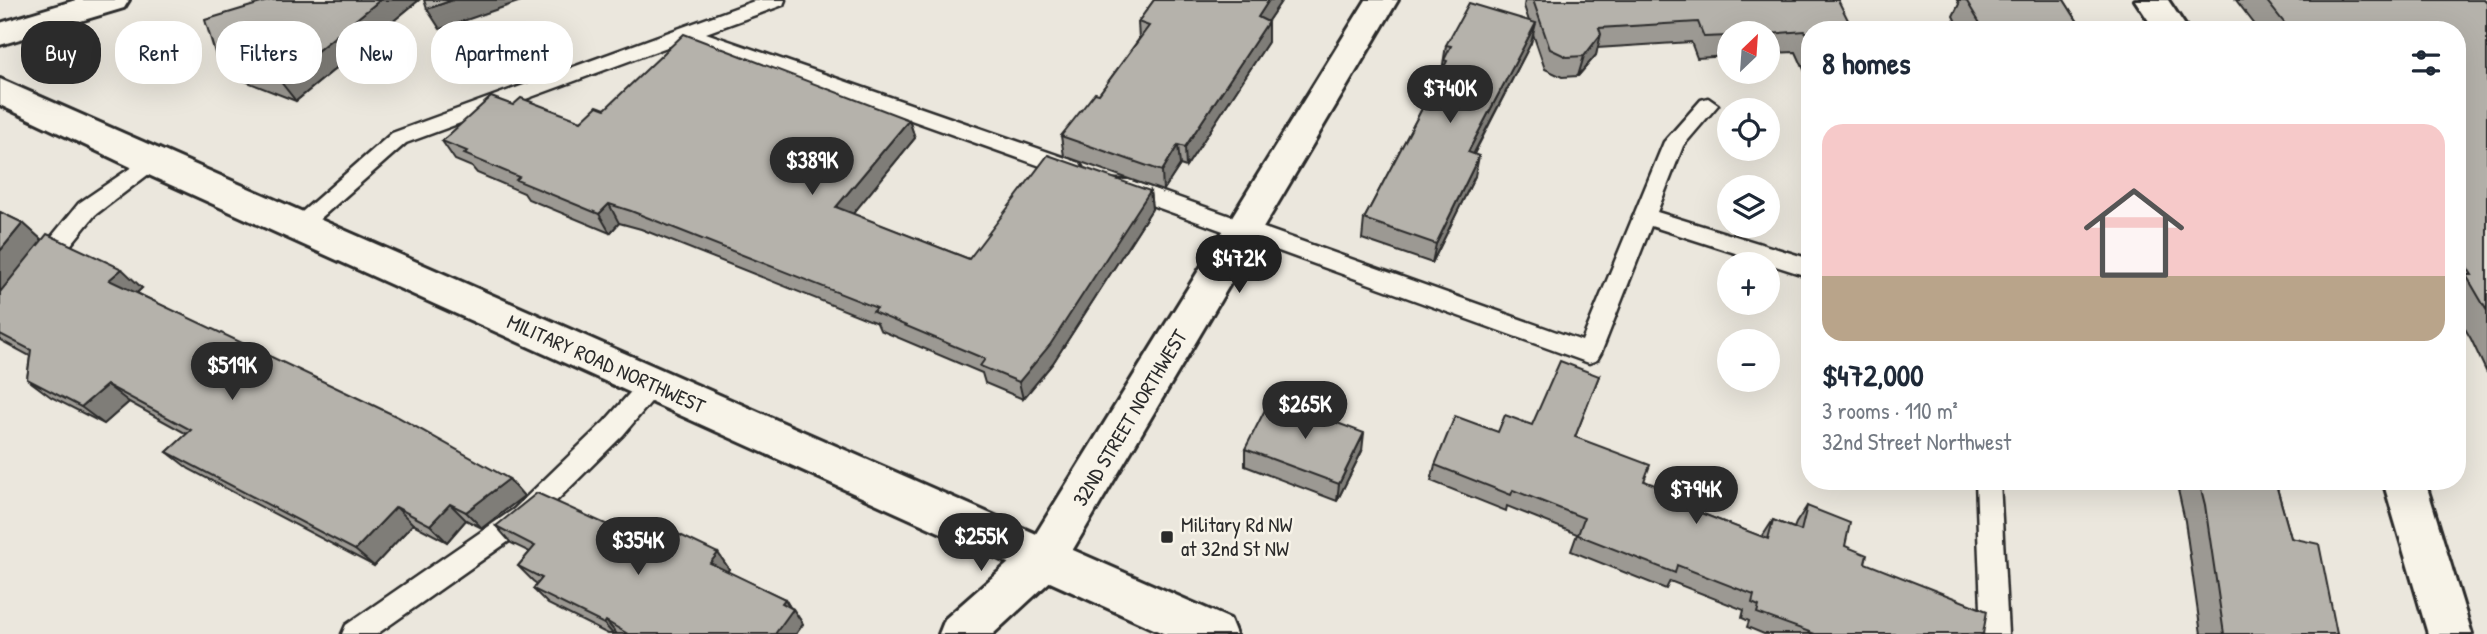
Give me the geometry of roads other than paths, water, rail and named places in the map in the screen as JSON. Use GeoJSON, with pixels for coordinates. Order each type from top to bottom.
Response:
{"type":"FeatureCollection","features":[{"type":"Feature","properties":{"kind":"main road"},"geometry":{"type":"LineString","coordinates":[[0,34],[113,0]]}},
{"type":"Feature","properties":{"kind":"main road","name":"32ND STREET NORTHWEST"},"geometry":{"type":"LineString","coordinates":[[961,634],[1044,559],[1382,0]]}},
{"type":"Feature","properties":{"kind":"main road"},"geometry":{"type":"LineString","coordinates":[[2151,0],[2166,21]]}},
{"type":"Feature","properties":{"kind":"main road","name":"MILITARY ROAD NORTHWEST"},"geometry":{"type":"LineString","coordinates":[[0,91],[151,162],[1214,634]]}},
{"type":"Feature","properties":{"kind":"main road"},"geometry":{"type":"LineString","coordinates":[[2407,490],[2450,634]]}},
{"type":"Feature","properties":{"kind":"lane"},"geometry":{"type":"LineString","coordinates":[[297,226],[399,138],[776,0]]}},
{"type":"Feature","properties":{"kind":"lane"},"geometry":{"type":"LineString","coordinates":[[686,33],[1589,353],[1674,142],[1708,105]]}},
{"type":"Feature","properties":{"kind":"lane"},"geometry":{"type":"LineString","coordinates":[[30,279],[87,209],[151,162]]}},
{"type":"Feature","properties":{"kind":"lane"},"geometry":{"type":"LineString","coordinates":[[1644,216],[1801,265]]}},
{"type":"Feature","properties":{"kind":"lane"},"geometry":{"type":"LineString","coordinates":[[355,634],[523,517],[614,428],[652,384]]}},
{"type":"Feature","properties":{"kind":"lane"},"geometry":{"type":"LineString","coordinates":[[1988,490],[1995,634]]}},
{"type":"Feature","properties":{"kind":"place","name":"Military Rd NW at 32nd St NW"},"geometry":{"type":"Point","coordinates":[1167,537]}}]}
